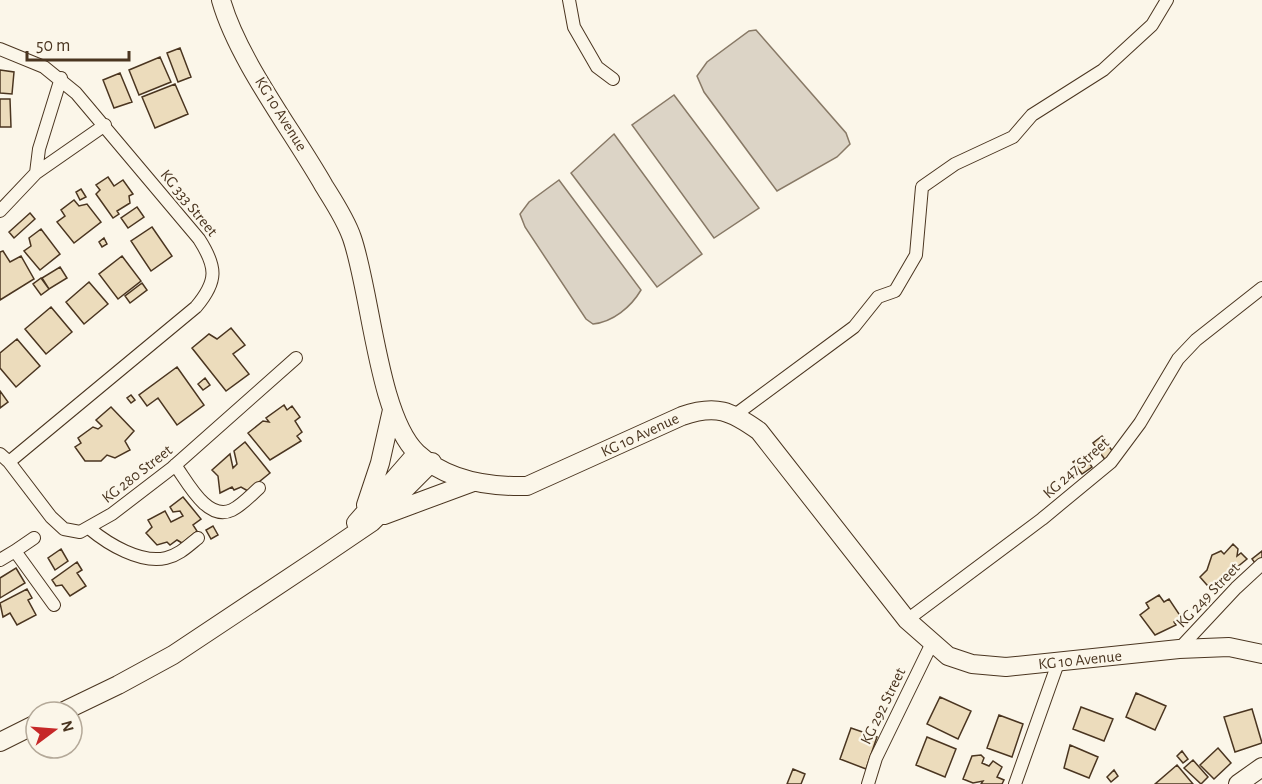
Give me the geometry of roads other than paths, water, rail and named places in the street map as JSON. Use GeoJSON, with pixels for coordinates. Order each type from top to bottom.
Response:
{"type":"FeatureCollection","features":[{"type":"Feature","properties":{"kind":"street","name":"KG 10 Avenue"},"geometry":{"type":"LineString","coordinates":[[221,0],[226,16],[245,54],[306,155],[351,236],[364,278],[392,408],[400,433],[424,458],[473,482],[498,487],[527,486],[682,416],[700,410],[722,410],[735,415],[759,431],[907,620],[948,656],[972,664],[1006,667],[1179,649],[1229,647],[1262,654]]}},
{"type":"Feature","properties":{"kind":"street"},"geometry":{"type":"LineString","coordinates":[[569,0],[574,27],[597,67],[614,79]]}},
{"type":"Feature","properties":{"kind":"street"},"geometry":{"type":"LineString","coordinates":[[735,415],[854,327],[878,297],[895,291],[916,255],[922,188],[955,164],[1013,137],[1032,115],[1103,70],[1152,25],[1167,0]]}},
{"type":"Feature","properties":{"kind":"street","name":"KG 333 Street"},"geometry":{"type":"LineString","coordinates":[[0,48],[34,62],[61,78],[105,125],[199,239],[208,254],[213,280],[209,292],[196,307],[5,458]]}},
{"type":"Feature","properties":{"kind":"street"},"geometry":{"type":"LineString","coordinates":[[36,173],[39,149],[61,78]]}},
{"type":"Feature","properties":{"kind":"street"},"geometry":{"type":"LineString","coordinates":[[0,211],[36,173],[105,125]]}},
{"type":"Feature","properties":{"kind":"street","name":"KG 247 Street"},"geometry":{"type":"LineString","coordinates":[[907,620],[1042,519],[1111,462],[1140,423],[1178,359],[1196,340],[1262,288]]}},
{"type":"Feature","properties":{"kind":"street","name":"KG 280 Street"},"geometry":{"type":"LineString","coordinates":[[90,529],[175,465],[296,358]]}},
{"type":"Feature","properties":{"kind":"street"},"geometry":{"type":"LineString","coordinates":[[368,517],[392,408]]}},
{"type":"Feature","properties":{"kind":"street"},"geometry":{"type":"LineString","coordinates":[[5,458],[51,517],[64,529],[80,532],[90,529],[111,546],[155,558],[175,555],[198,538]]}},
{"type":"Feature","properties":{"kind":"street"},"geometry":{"type":"LineString","coordinates":[[84,701],[173,655],[342,541],[424,458]]}},
{"type":"Feature","properties":{"kind":"street"},"geometry":{"type":"LineString","coordinates":[[175,465],[195,493],[214,511],[232,510],[258,488]]}},
{"type":"Feature","properties":{"kind":"street"},"geometry":{"type":"LineString","coordinates":[[368,517],[473,482]]}},
{"type":"Feature","properties":{"kind":"street"},"geometry":{"type":"LineString","coordinates":[[0,560],[34,538]]}},
{"type":"Feature","properties":{"kind":"street"},"geometry":{"type":"LineString","coordinates":[[15,551],[54,605]]}},
{"type":"Feature","properties":{"kind":"street","name":"KG 249 Street"},"geometry":{"type":"LineString","coordinates":[[1179,649],[1236,588],[1262,564]]}},
{"type":"Feature","properties":{"kind":"street","name":"KG 292 Street"},"geometry":{"type":"LineString","coordinates":[[868,784],[876,758],[932,643]]}},
{"type":"Feature","properties":{"kind":"street"},"geometry":{"type":"LineString","coordinates":[[1015,784],[1058,663]]}},
{"type":"Feature","properties":{"kind":"street"},"geometry":{"type":"LineString","coordinates":[[0,741],[24,729]]}},
{"type":"Feature","properties":{"kind":"street"},"geometry":{"type":"LineString","coordinates":[[1238,784],[1262,767]]}}]}
